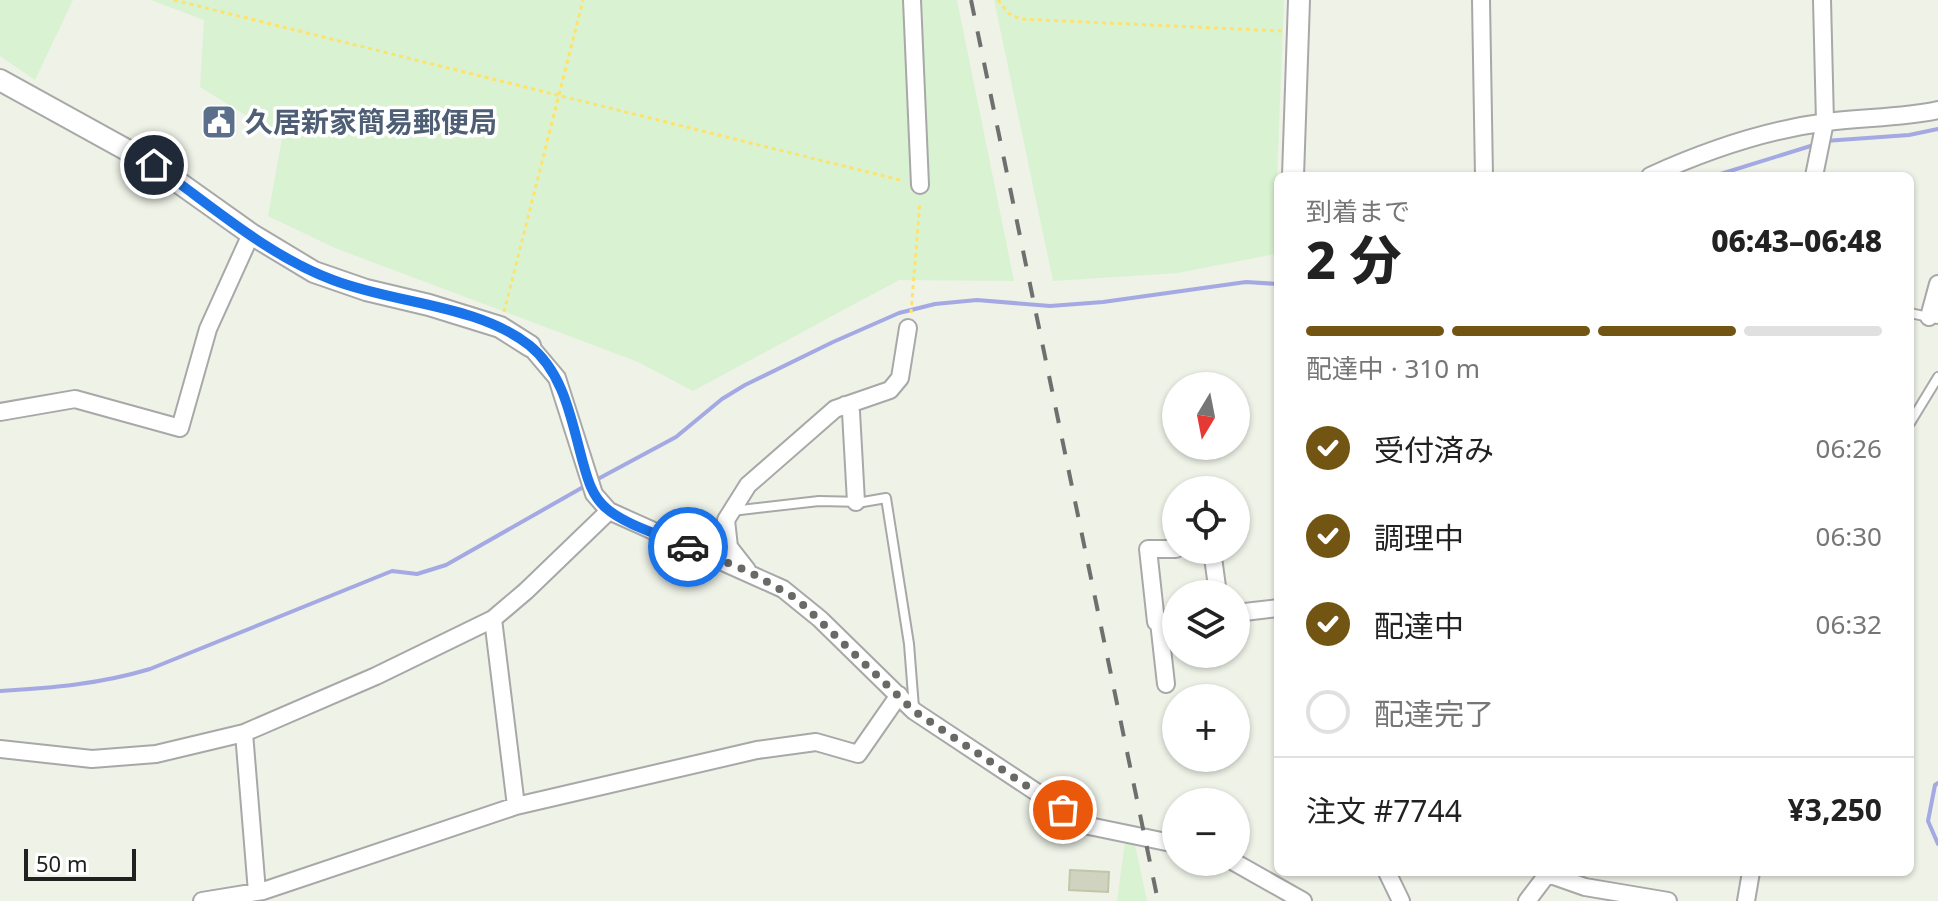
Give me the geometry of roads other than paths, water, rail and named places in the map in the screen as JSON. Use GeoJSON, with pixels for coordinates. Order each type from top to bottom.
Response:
{"type":"FeatureCollection","features":[{"type":"Feature","properties":{"kind":"street"},"geometry":{"type":"LineString","coordinates":[[912,0],[920,185]]}},
{"type":"Feature","properties":{"kind":"street"},"geometry":{"type":"LineString","coordinates":[[1293,172],[1299,0]]}},
{"type":"Feature","properties":{"kind":"street"},"geometry":{"type":"LineString","coordinates":[[1481,0],[1484,172]]}},
{"type":"Feature","properties":{"kind":"street"},"geometry":{"type":"LineString","coordinates":[[1815,172],[1825,126],[1822,0]]}},
{"type":"Feature","properties":{"kind":"street"},"geometry":{"type":"LineString","coordinates":[[0,80],[154,165],[293,261],[335,281],[500,327],[530,346],[557,378],[594,494],[609,511],[711,558],[748,571],[797,599],[914,711],[1089,826],[1162,841]]}},
{"type":"Feature","properties":{"kind":"street"},"geometry":{"type":"LineString","coordinates":[[1659,172],[1708,150],[1765,133],[1938,110]]}},
{"type":"Feature","properties":{"kind":"street"},"geometry":{"type":"LineString","coordinates":[[0,412],[75,399],[180,428],[208,329],[251,234]]}},
{"type":"Feature","properties":{"kind":"street"},"geometry":{"type":"LineString","coordinates":[[1934,318],[1938,284]]}},
{"type":"Feature","properties":{"kind":"street"},"geometry":{"type":"LineString","coordinates":[[748,571],[729,547],[726,520],[748,485],[835,409],[890,390],[896,385],[900,378],[908,328]]}},
{"type":"Feature","properties":{"kind":"street"},"geometry":{"type":"LineString","coordinates":[[845,405],[851,412],[856,502]]}},
{"type":"Feature","properties":{"kind":"street"},"geometry":{"type":"LineString","coordinates":[[0,749],[92,759],[156,754],[244,733],[376,676],[493,619],[609,511]]}},
{"type":"Feature","properties":{"kind":"street"},"geometry":{"type":"LineString","coordinates":[[1162,549],[1148,549],[1156,622],[1162,621]]}},
{"type":"Feature","properties":{"kind":"street"},"geometry":{"type":"LineString","coordinates":[[1250,611],[1274,608]]}},
{"type":"Feature","properties":{"kind":"street"},"geometry":{"type":"LineString","coordinates":[[493,619],[516,806]]}},
{"type":"Feature","properties":{"kind":"street"},"geometry":{"type":"LineString","coordinates":[[1166,668],[1166,684]]}},
{"type":"Feature","properties":{"kind":"street"},"geometry":{"type":"LineString","coordinates":[[202,901],[256,895],[516,806],[779,745],[826,743],[858,754],[899,695]]}},
{"type":"Feature","properties":{"kind":"street"},"geometry":{"type":"LineString","coordinates":[[244,733],[256,895]]}},
{"type":"Feature","properties":{"kind":"street"},"geometry":{"type":"LineString","coordinates":[[1250,871],[1303,901]]}},
{"type":"Feature","properties":{"kind":"street"},"geometry":{"type":"LineString","coordinates":[[1389,876],[1401,901]]}},
{"type":"Feature","properties":{"kind":"street"},"geometry":{"type":"LineString","coordinates":[[1527,901],[1546,876]]}},
{"type":"Feature","properties":{"kind":"street"},"geometry":{"type":"LineString","coordinates":[[1556,876],[1615,897],[1668,901]]}},
{"type":"Feature","properties":{"kind":"street"},"geometry":{"type":"LineString","coordinates":[[1746,901],[1750,876]]}},
{"type":"Feature","properties":{"kind":"lane"},"geometry":{"type":"LineString","coordinates":[[1914,314],[1934,318]]}},
{"type":"Feature","properties":{"kind":"lane"},"geometry":{"type":"LineString","coordinates":[[1914,416],[1938,377]]}},
{"type":"Feature","properties":{"kind":"lane"},"geometry":{"type":"LineString","coordinates":[[732,511],[819,501],[856,502],[886,498],[909,644],[914,711]]}},
{"type":"Feature","properties":{"kind":"waterway"},"geometry":{"type":"LineString","coordinates":[[1825,141],[1909,135],[1938,129]]}},
{"type":"Feature","properties":{"kind":"waterway"},"geometry":{"type":"LineString","coordinates":[[1727,172],[1817,144]]}},
{"type":"Feature","properties":{"kind":"waterway"},"geometry":{"type":"LineString","coordinates":[[596,480],[676,437],[722,399],[745,385],[899,313],[935,304],[977,300],[1050,306],[1103,302],[1246,282],[1274,284]]}},
{"type":"Feature","properties":{"kind":"waterway"},"geometry":{"type":"LineString","coordinates":[[0,691],[76,684],[150,669],[392,571],[417,574],[446,565],[585,486]]}},
{"type":"Feature","properties":{"kind":"waterway"},"geometry":{"type":"LineString","coordinates":[[1938,783],[1928,821],[1938,844]]}},
{"type":"Feature","properties":{"kind":"railway"},"geometry":{"type":"LineString","coordinates":[[971,0],[1158,901]]}},
{"type":"Feature","properties":{"kind":"place","name":"久居新家簡易郵便局"},"geometry":{"type":"Point","coordinates":[219,122]}}]}
